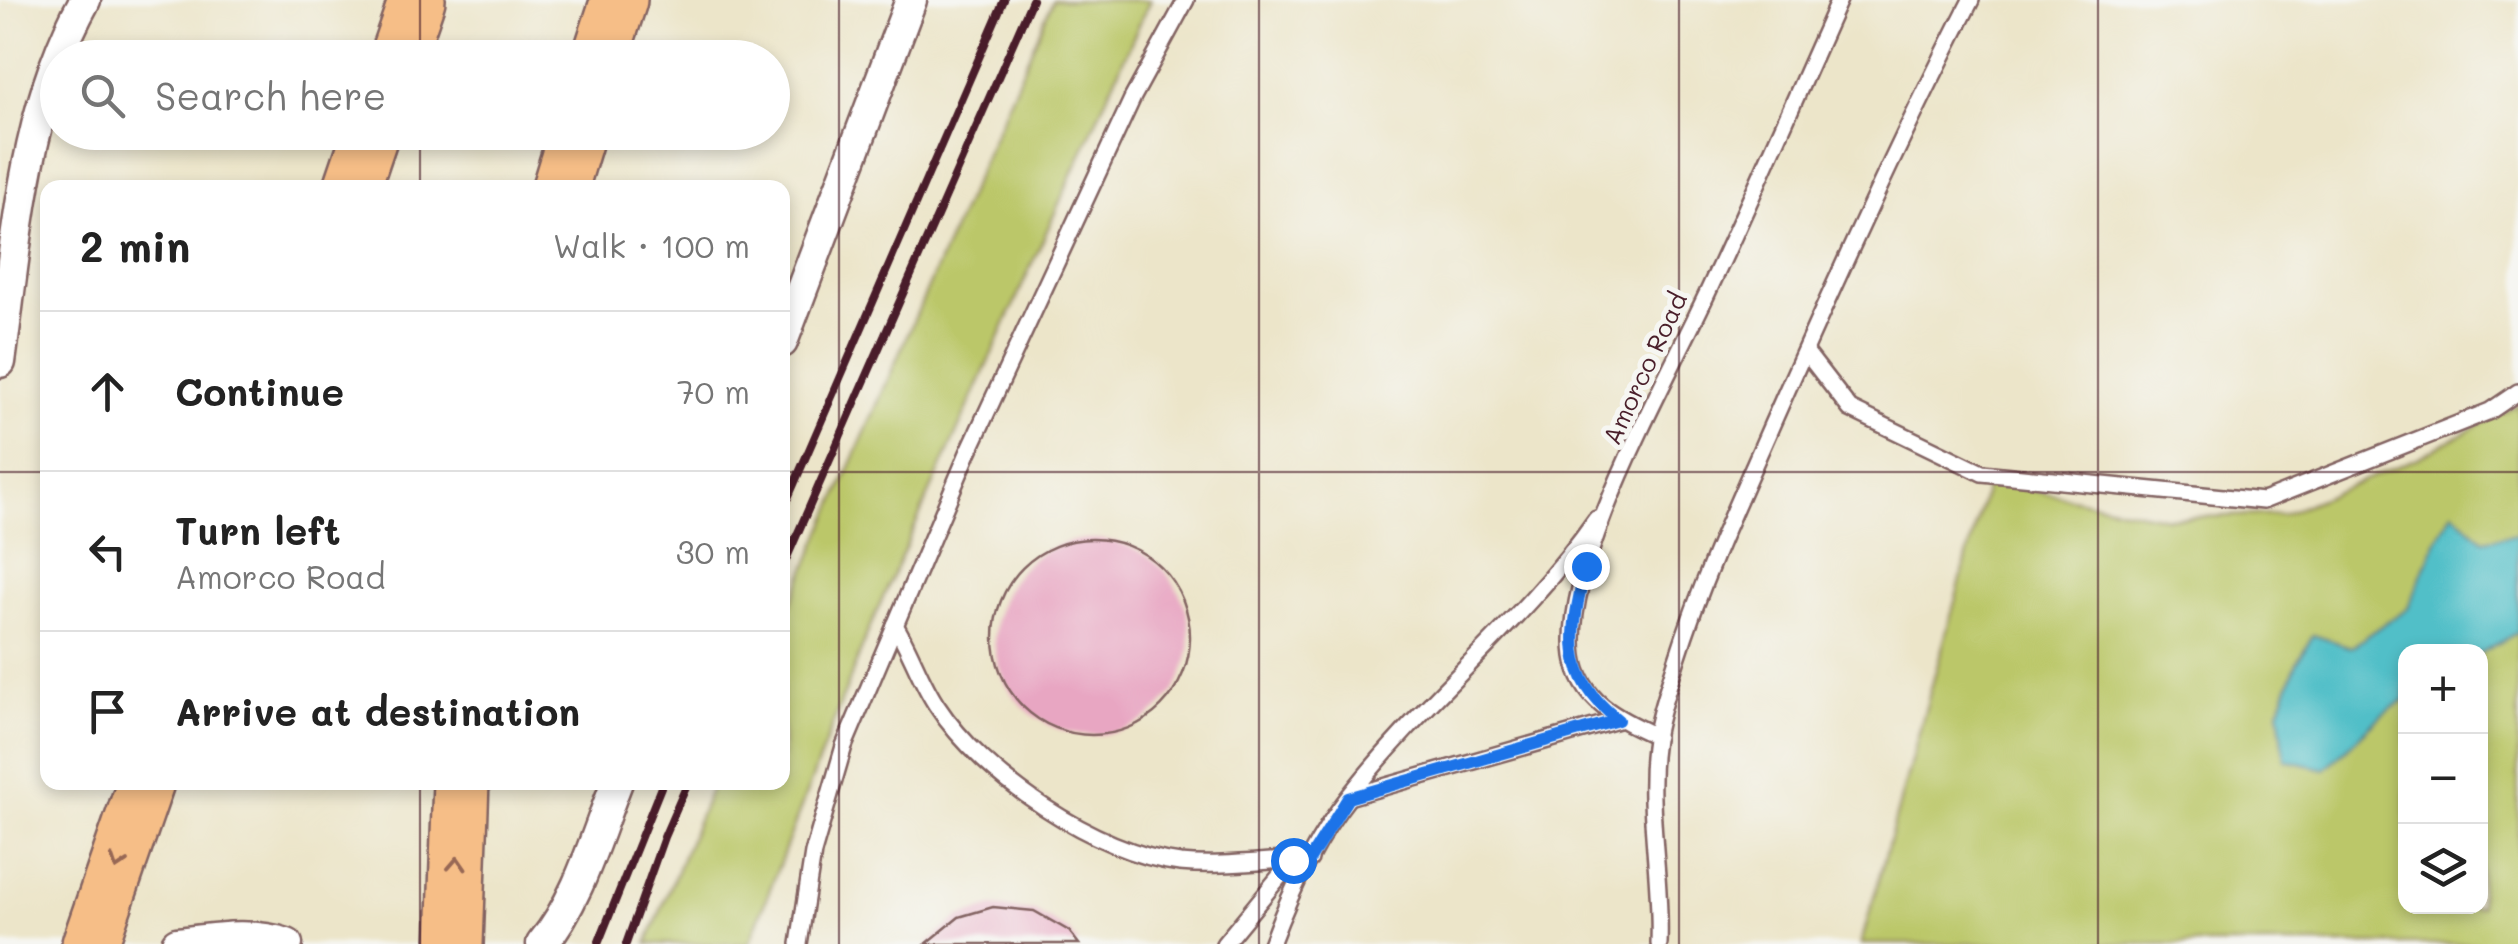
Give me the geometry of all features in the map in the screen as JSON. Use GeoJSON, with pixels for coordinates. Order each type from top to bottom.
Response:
{"type":"FeatureCollection","features":[{"type":"Feature","properties":{"kind":"highway"},"geometry":{"type":"LineString","coordinates":[[403,40],[416,0]]}},
{"type":"Feature","properties":{"kind":"highway"},"geometry":{"type":"LineString","coordinates":[[606,40],[620,0]]}},
{"type":"Feature","properties":{"kind":"highway"},"geometry":{"type":"LineString","coordinates":[[355,180],[365,150]]}},
{"type":"Feature","properties":{"kind":"highway"},"geometry":{"type":"LineString","coordinates":[[562,180],[572,150]]}},
{"type":"Feature","properties":{"kind":"highway"},"geometry":{"type":"LineString","coordinates":[[90,944],[143,790]]}},
{"type":"Feature","properties":{"kind":"highway"},"geometry":{"type":"LineString","coordinates":[[455,944],[461,790]]}},
{"type":"Feature","properties":{"kind":"street"},"geometry":{"type":"LineString","coordinates":[[65,40],[85,0]]}},
{"type":"Feature","properties":{"kind":"street"},"geometry":{"type":"LineString","coordinates":[[790,321],[911,0]]}},
{"type":"Feature","properties":{"kind":"street"},"geometry":{"type":"LineString","coordinates":[[0,362],[40,114]]}},
{"type":"Feature","properties":{"kind":"street"},"geometry":{"type":"LineString","coordinates":[[542,944],[553,931],[578,880],[614,790]]}},
{"type":"Feature","properties":{"kind":"street"},"geometry":{"type":"LineString","coordinates":[[176,943],[227,937],[270,938],[287,944]]}},
{"type":"Feature","properties":{"kind":"lane"},"geometry":{"type":"LineString","coordinates":[[799,944],[813,853],[844,746],[968,453],[1132,97],[1186,0]]}},
{"type":"Feature","properties":{"kind":"lane","name":"Amorco Road"},"geometry":{"type":"LineString","coordinates":[[1656,736],[1618,720],[1597,704],[1580,680],[1574,655],[1575,614],[1586,566],[1610,500],[1839,0]]}},
{"type":"Feature","properties":{"kind":"lane"},"geometry":{"type":"LineString","coordinates":[[1659,944],[1660,883],[1651,777],[1656,736],[1698,596],[1805,351],[1971,0]]}},
{"type":"Feature","properties":{"kind":"lane"},"geometry":{"type":"LineString","coordinates":[[1805,351],[1850,409],[1982,474],[2263,501],[2490,410],[2518,392]]}},
{"type":"Feature","properties":{"kind":"lane"},"geometry":{"type":"LineString","coordinates":[[1224,944],[1301,859],[1399,737],[1566,563],[1610,500]]}},
{"type":"Feature","properties":{"kind":"lane"},"geometry":{"type":"LineString","coordinates":[[895,625],[935,704],[966,744],[1009,783],[1061,816],[1145,857],[1228,864],[1301,859]]}},
{"type":"Feature","properties":{"kind":"lane"},"geometry":{"type":"LineString","coordinates":[[1348,798],[1618,720]]}},
{"type":"Feature","properties":{"kind":"lane"},"geometry":{"type":"LineString","coordinates":[[1270,944],[1301,859]]}},
{"type":"Feature","properties":{"kind":"green space"},"geometry":{"type":"Polygon","coordinates":[[[1053,0],[1150,0],[869,629],[749,944],[647,944],[710,790],[790,790],[790,605],[1053,0]]]}},
{"type":"Feature","properties":{"kind":"green space"},"geometry":{"type":"Polygon","coordinates":[[[2518,404],[2518,944],[1861,944],[1988,481],[2167,518],[2284,514],[2417,458],[2518,404]]]}},
{"type":"Feature","properties":{"kind":"water"},"geometry":{"type":"Polygon","coordinates":[[[2453,512],[2483,540],[2518,534],[2518,632],[2488,649],[2488,644],[2398,644],[2398,705],[2325,769],[2285,760],[2279,710],[2297,662],[2313,635],[2351,647],[2408,608],[2453,512]]]}},
{"type":"Feature","properties":{"kind":"building"},"geometry":{"type":"Polygon","coordinates":[[[1092,539],[1129,547],[1161,568],[1182,600],[1190,637],[1182,674],[1161,706],[1129,727],[1092,735],[1055,727],[1023,706],[1002,674],[994,637],[1002,600],[1023,568],[1055,547],[1092,539]]]}},
{"type":"Feature","properties":{"kind":"building"},"geometry":{"type":"Polygon","coordinates":[[[993,907],[1034,911],[1069,931],[1079,944],[926,944],[959,917],[993,907]]]}},
{"type":"Feature","properties":{"kind":"railway"},"geometry":{"type":"LineString","coordinates":[[790,494],[1004,0]]}},
{"type":"Feature","properties":{"kind":"railway"},"geometry":{"type":"LineString","coordinates":[[790,551],[1032,0]]}},
{"type":"Feature","properties":{"kind":"railway"},"geometry":{"type":"LineString","coordinates":[[598,944],[660,790]]}},
{"type":"Feature","properties":{"kind":"railway"},"geometry":{"type":"LineString","coordinates":[[626,944],[685,790]]}},
{"type":"Feature","properties":{"kind":"route"},"geometry":{"type":"LineString","coordinates":[[1293,860],[1310,859],[1348,798],[1618,720],[1597,704],[1580,680],[1574,655],[1575,614],[1586,566]]}}]}
